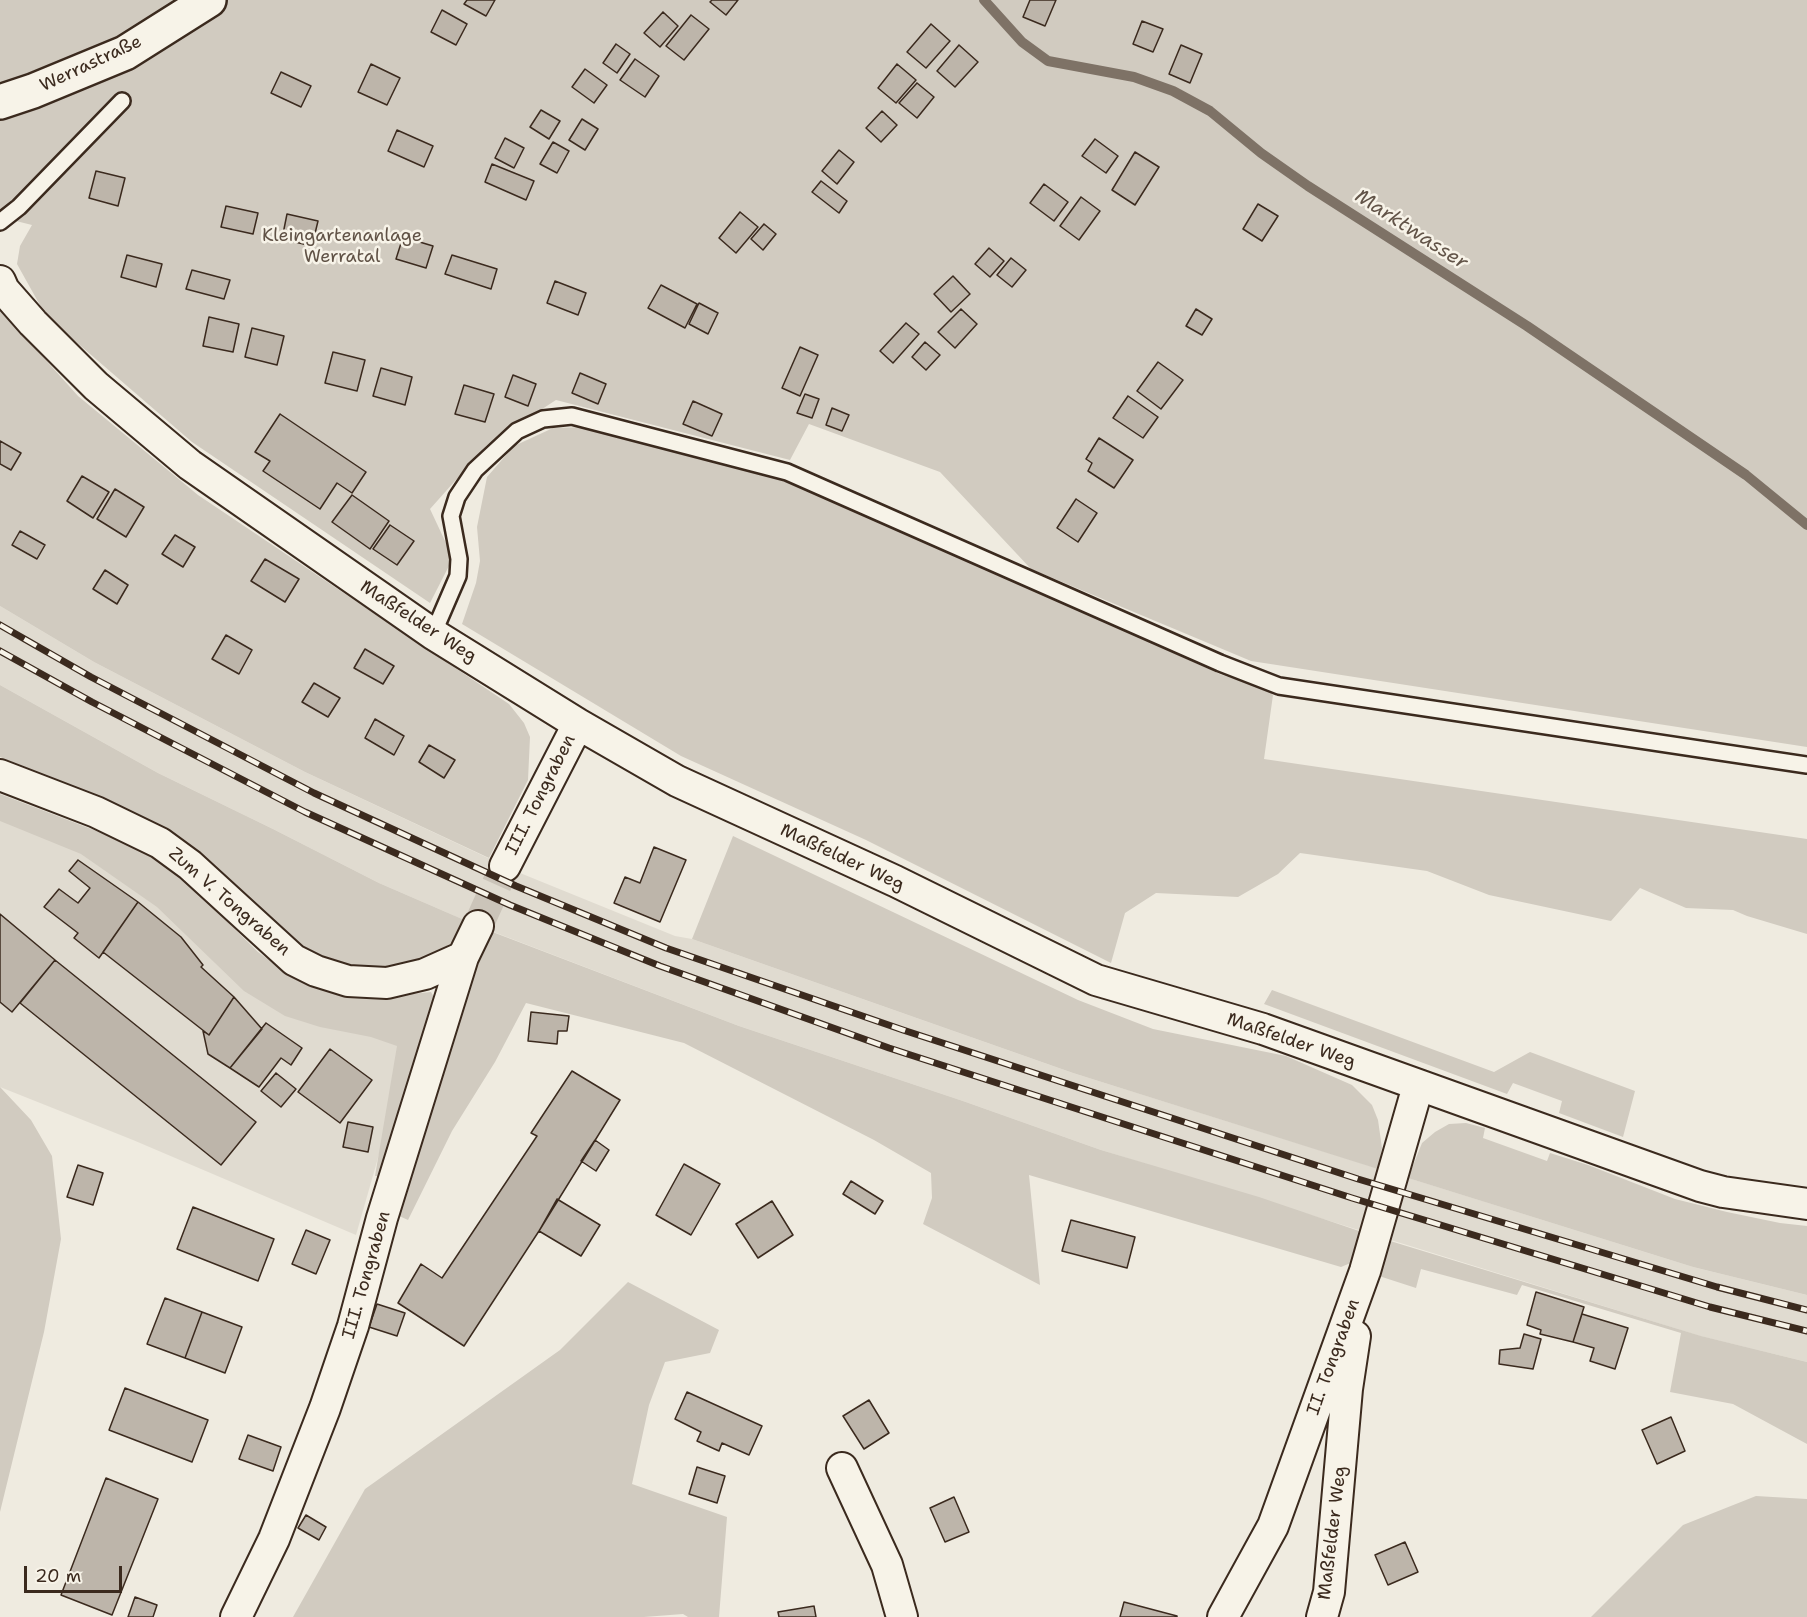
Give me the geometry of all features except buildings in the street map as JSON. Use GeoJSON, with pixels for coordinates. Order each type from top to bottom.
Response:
{"type":"FeatureCollection","features":[{"type":"Feature","properties":{"kind":"street","name":"Werrastraße"},"geometry":{"type":"LineString","coordinates":[[0,102],[33,91],[124,53],[209,0]]}},
{"type":"Feature","properties":{"kind":"street","name":"Maßfelder Weg"},"geometry":{"type":"LineString","coordinates":[[0,281],[4,290],[33,323],[96,386],[190,465],[433,634],[578,724],[677,781],[895,881],[1096,980],[1263,1029],[1700,1186],[1723,1192],[1807,1204]]}},
{"type":"Feature","properties":{"kind":"street","name":"III. Tongraben"},"geometry":{"type":"LineString","coordinates":[[505,866],[578,724]]}},
{"type":"Feature","properties":{"kind":"street","name":"Zum V. Tongraben"},"geometry":{"type":"LineString","coordinates":[[0,775],[96,812],[160,843],[190,865],[294,960],[316,971],[348,981],[387,983],[425,974],[463,957]]}},
{"type":"Feature","properties":{"kind":"street","name":"III. Tongraben"},"geometry":{"type":"LineString","coordinates":[[236,1617],[274,1539],[311,1448],[353,1326],[382,1218],[463,957],[478,926]]}},
{"type":"Feature","properties":{"kind":"street","name":"II. Tongraben"},"geometry":{"type":"LineString","coordinates":[[1223,1617],[1273,1526],[1365,1271],[1418,1086]]}},
{"type":"Feature","properties":{"kind":"street","name":"Maßfelder Weg"},"geometry":{"type":"LineString","coordinates":[[1322,1617],[1329,1592],[1347,1389],[1365,1271]]}},
{"type":"Feature","properties":{"kind":"street"},"geometry":{"type":"LineString","coordinates":[[842,1468],[887,1565],[902,1617]]}},
{"type":"Feature","properties":{"kind":"lane"},"geometry":{"type":"LineString","coordinates":[[0,222],[19,207],[122,101]]}},
{"type":"Feature","properties":{"kind":"lane"},"geometry":{"type":"LineString","coordinates":[[433,634],[458,576],[459,559],[451,516],[457,497],[475,470],[517,431],[543,419],[572,416],[787,471],[1209,658],[1279,686],[1807,765]]}},
{"type":"Feature","properties":{"kind":"shaded area"},"geometry":{"type":"Polygon","coordinates":[[[0,606],[94,662],[305,772],[520,873],[675,936],[692,939],[1073,1073],[1693,1267],[1807,1295],[1807,1362],[1700,1336],[1101,1150],[739,1026],[478,926],[379,883],[158,773],[0,685],[0,606]]]}},
{"type":"Feature","properties":{"kind":"shaded area"},"geometry":{"type":"Polygon","coordinates":[[[0,813],[129,860],[270,985],[414,1032],[356,1235],[133,1140],[0,1087],[0,813]]]}},
{"type":"Feature","properties":{"kind":"green space","name":"Kleingartenanlage Werratal"},"geometry":{"type":"Polygon","coordinates":[[[0,0],[1807,0],[1807,747],[1251,661],[1031,569],[940,472],[809,424],[790,460],[556,400],[487,445],[430,509],[453,558],[430,603],[192,442],[46,316],[17,264],[20,246],[32,225],[0,217],[0,0]]]}},
{"type":"Feature","properties":{"kind":"green space"},"geometry":{"type":"Polygon","coordinates":[[[0,309],[78,396],[198,495],[509,704],[524,723],[530,737],[528,780],[489,858],[305,772],[94,662],[0,606],[0,309]]]}},
{"type":"Feature","properties":{"kind":"green space"},"geometry":{"type":"Polygon","coordinates":[[[586,427],[764,473],[852,508],[952,552],[1222,675],[1265,688],[1273,695],[1264,759],[1807,839],[1807,934],[1733,910],[1686,908],[1640,888],[1611,921],[1489,895],[1427,871],[1300,853],[1278,874],[1238,897],[1156,893],[1125,913],[1111,963],[866,840],[681,756],[462,624],[476,583],[480,561],[477,527],[487,477],[514,446],[553,428],[586,427]]]}},
{"type":"Feature","properties":{"kind":"green space"},"geometry":{"type":"Polygon","coordinates":[[[0,685],[158,773],[379,883],[469,922],[451,943],[427,959],[377,970],[351,969],[301,951],[211,862],[164,829],[120,806],[0,757],[0,685]]]}},
{"type":"Feature","properties":{"kind":"green space"},"geometry":{"type":"Polygon","coordinates":[[[0,794],[128,843],[163,863],[192,887],[258,952],[288,974],[390,996],[431,992],[436,1001],[381,1176],[375,1176],[397,1046],[371,1037],[320,1027],[285,1016],[244,991],[157,907],[81,854],[0,821],[0,794]]]}},
{"type":"Feature","properties":{"kind":"green space"},"geometry":{"type":"Polygon","coordinates":[[[733,836],[1078,1000],[1153,1029],[1286,1056],[1352,1085],[1372,1105],[1378,1120],[1382,1148],[1378,1169],[1073,1073],[692,939],[733,836]]]}},
{"type":"Feature","properties":{"kind":"green space"},"geometry":{"type":"Polygon","coordinates":[[[490,931],[739,1026],[1101,1150],[1259,1197],[1362,1232],[1353,1262],[1341,1267],[1029,1175],[1040,1285],[923,1224],[932,1198],[931,1173],[874,1140],[684,1043],[526,1003],[495,1062],[452,1131],[408,1220],[397,1215],[472,969],[490,931]]]}},
{"type":"Feature","properties":{"kind":"green space"},"geometry":{"type":"Polygon","coordinates":[[[1272,990],[1494,1072],[1530,1052],[1635,1091],[1623,1137],[1559,1113],[1562,1101],[1513,1083],[1507,1094],[1264,1004],[1272,990]]]}},
{"type":"Feature","properties":{"kind":"green space"},"geometry":{"type":"Polygon","coordinates":[[[0,1087],[31,1120],[52,1156],[61,1239],[44,1332],[0,1512],[0,1087]]]}},
{"type":"Feature","properties":{"kind":"green space"},"geometry":{"type":"Polygon","coordinates":[[[1466,1123],[1485,1128],[1483,1138],[1547,1161],[1550,1153],[1588,1165],[1675,1199],[1780,1223],[1807,1226],[1807,1295],[1693,1267],[1408,1178],[1422,1143],[1449,1124],[1466,1123]]]}},
{"type":"Feature","properties":{"kind":"green space"},"geometry":{"type":"Polygon","coordinates":[[[1387,1240],[1701,1336],[1807,1362],[1807,1444],[1733,1404],[1670,1392],[1681,1333],[1522,1285],[1517,1295],[1421,1269],[1416,1288],[1379,1276],[1387,1240]]]}},
{"type":"Feature","properties":{"kind":"green space"},"geometry":{"type":"Polygon","coordinates":[[[628,1282],[719,1330],[710,1353],[665,1362],[649,1405],[632,1484],[727,1517],[719,1617],[688,1617],[683,1614],[644,1617],[293,1617],[365,1489],[560,1350],[628,1282]]]}},
{"type":"Feature","properties":{"kind":"green space"},"geometry":{"type":"Polygon","coordinates":[[[1756,1496],[1807,1499],[1807,1617],[1591,1617],[1683,1525],[1756,1496]]]}},
{"type":"Feature","properties":{"kind":"waterway","name":"Marktwasser"},"geometry":{"type":"LineString","coordinates":[[984,0],[1022,42],[1048,61],[1134,77],[1173,91],[1210,111],[1261,153],[1308,186],[1527,326],[1746,475],[1807,525]]}},
{"type":"Feature","properties":{"kind":"tunnel"},"geometry":{"type":"LineString","coordinates":[[478,926],[505,866]]}},
{"type":"Feature","properties":{"kind":"railway"},"geometry":{"type":"LineString","coordinates":[[0,625],[91,677],[314,793],[516,886],[666,948],[903,1030],[1358,1179],[1717,1287],[1807,1310]]}},
{"type":"Feature","properties":{"kind":"railway"},"geometry":{"type":"LineString","coordinates":[[0,651],[92,702],[305,812],[510,905],[660,966],[889,1048],[1352,1198],[1710,1307],[1807,1331]]}}]}
